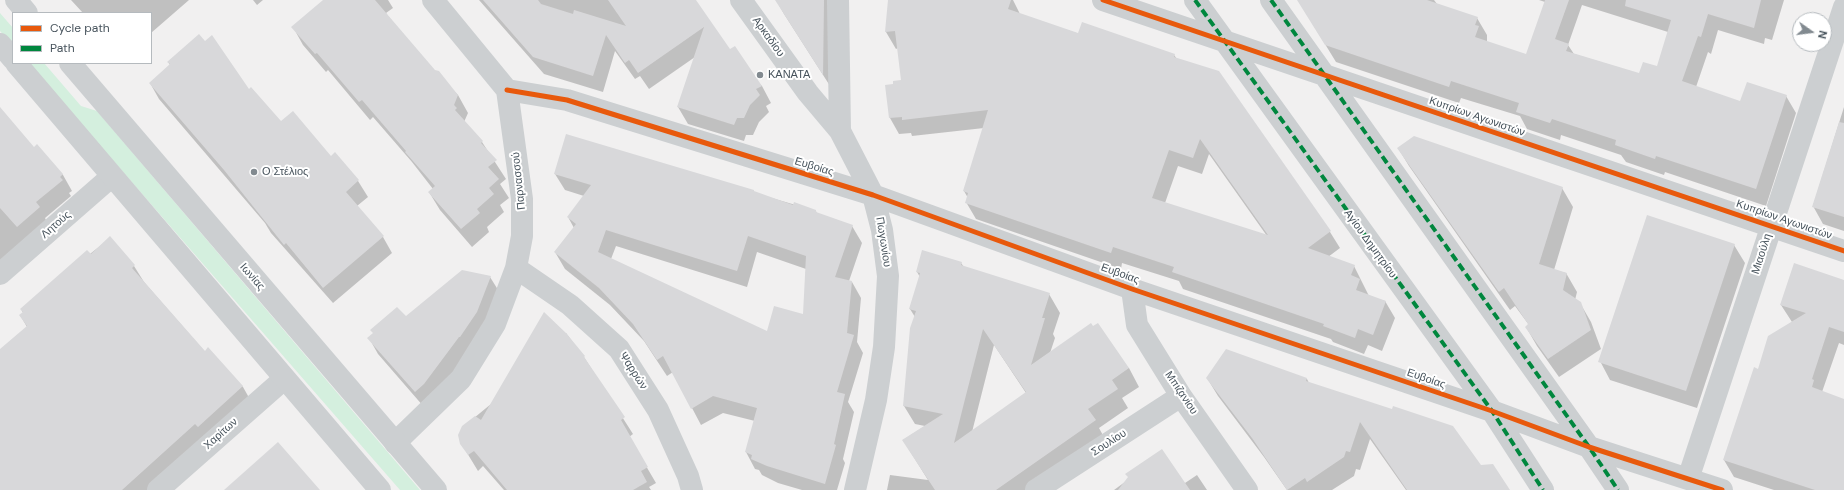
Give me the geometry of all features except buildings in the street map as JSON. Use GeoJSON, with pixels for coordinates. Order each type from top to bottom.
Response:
{"type":"FeatureCollection","features":[{"type":"Feature","properties":{"kind":"street"},"geometry":{"type":"LineString","coordinates":[[16,0],[26,12]]}},
{"type":"Feature","properties":{"kind":"street"},"geometry":{"type":"LineString","coordinates":[[433,0],[507,90]]}},
{"type":"Feature","properties":{"kind":"street","name":"Αρκαδίου"},"geometry":{"type":"LineString","coordinates":[[741,0],[808,93],[840,130]]}},
{"type":"Feature","properties":{"kind":"street","name":"Πωγωνίου"},"geometry":{"type":"LineString","coordinates":[[838,0],[840,130],[873,195],[882,230],[888,276],[884,347],[876,400],[855,490]]}},
{"type":"Feature","properties":{"kind":"street","name":"Κυπρίων Αγωνιστών"},"geometry":{"type":"LineString","coordinates":[[1103,0],[1326,77],[1844,251]]}},
{"type":"Feature","properties":{"kind":"street","name":"Αγίου Δημητρίου"},"geometry":{"type":"LineString","coordinates":[[1195,0],[1492,412],[1543,490]]}},
{"type":"Feature","properties":{"kind":"street"},"geometry":{"type":"LineString","coordinates":[[1271,0],[1618,490]]}},
{"type":"Feature","properties":{"kind":"street","name":"Μιαούλη"},"geometry":{"type":"LineString","coordinates":[[1688,479],[1844,7]]}},
{"type":"Feature","properties":{"kind":"street"},"geometry":{"type":"LineString","coordinates":[[0,44],[12,59]]}},
{"type":"Feature","properties":{"kind":"street"},"geometry":{"type":"LineString","coordinates":[[17,64],[111,177],[380,490]]}},
{"type":"Feature","properties":{"kind":"street","name":"Ιωνίας"},"geometry":{"type":"LineString","coordinates":[[71,64],[436,490]]}},
{"type":"Feature","properties":{"kind":"street","name":"Ευβοίας"},"geometry":{"type":"LineString","coordinates":[[507,90],[567,100],[873,195],[1132,290],[1492,412],[1589,447],[1722,490]]}},
{"type":"Feature","properties":{"kind":"street","name":"Παρνασσού"},"geometry":{"type":"LineString","coordinates":[[395,443],[461,379],[495,324],[516,268],[522,236],[522,199],[507,90]]}},
{"type":"Feature","properties":{"kind":"street","name":"Λητούς"},"geometry":{"type":"LineString","coordinates":[[0,274],[111,177]]}},
{"type":"Feature","properties":{"kind":"street","name":"Ψαρρών"},"geometry":{"type":"LineString","coordinates":[[516,268],[570,305],[619,349],[658,410],[688,476],[692,490]]}},
{"type":"Feature","properties":{"kind":"street","name":"Μπιζανίου"},"geometry":{"type":"LineString","coordinates":[[1132,290],[1137,326],[1182,396],[1247,490]]}},
{"type":"Feature","properties":{"kind":"street","name":"Χαρίτων"},"geometry":{"type":"LineString","coordinates":[[158,490],[284,379]]}},
{"type":"Feature","properties":{"kind":"street","name":"Σουλίου"},"geometry":{"type":"LineString","coordinates":[[1036,490],[1182,396]]}},
{"type":"Feature","properties":{"kind":"green space"},"geometry":{"type":"Polygon","coordinates":[[[0,13],[12,27],[12,45],[0,31],[0,13]]]}},
{"type":"Feature","properties":{"kind":"green space"},"geometry":{"type":"Polygon","coordinates":[[[29,64],[45,64],[81,106],[97,111],[420,490],[400,490],[29,64]]]}},
{"type":"Feature","properties":{"kind":"marked path"},"geometry":{"type":"LineString","coordinates":[[1195,0],[1492,411],[1543,490]]}},
{"type":"Feature","properties":{"kind":"marked path"},"geometry":{"type":"LineString","coordinates":[[1271,0],[1618,490]]}},
{"type":"Feature","properties":{"kind":"cycle path"},"geometry":{"type":"LineString","coordinates":[[1103,0],[1844,251]]}},
{"type":"Feature","properties":{"kind":"cycle path"},"geometry":{"type":"LineString","coordinates":[[507,90],[567,100],[873,195],[1132,289],[1492,411],[1589,447],[1722,490]]}},
{"type":"Feature","properties":{"kind":"place","name":"ΚΑΝΑΤΑ"},"geometry":{"type":"Point","coordinates":[760,75]}},
{"type":"Feature","properties":{"kind":"place","name":"Ο Στέλιος"},"geometry":{"type":"Point","coordinates":[254,172]}}]}
